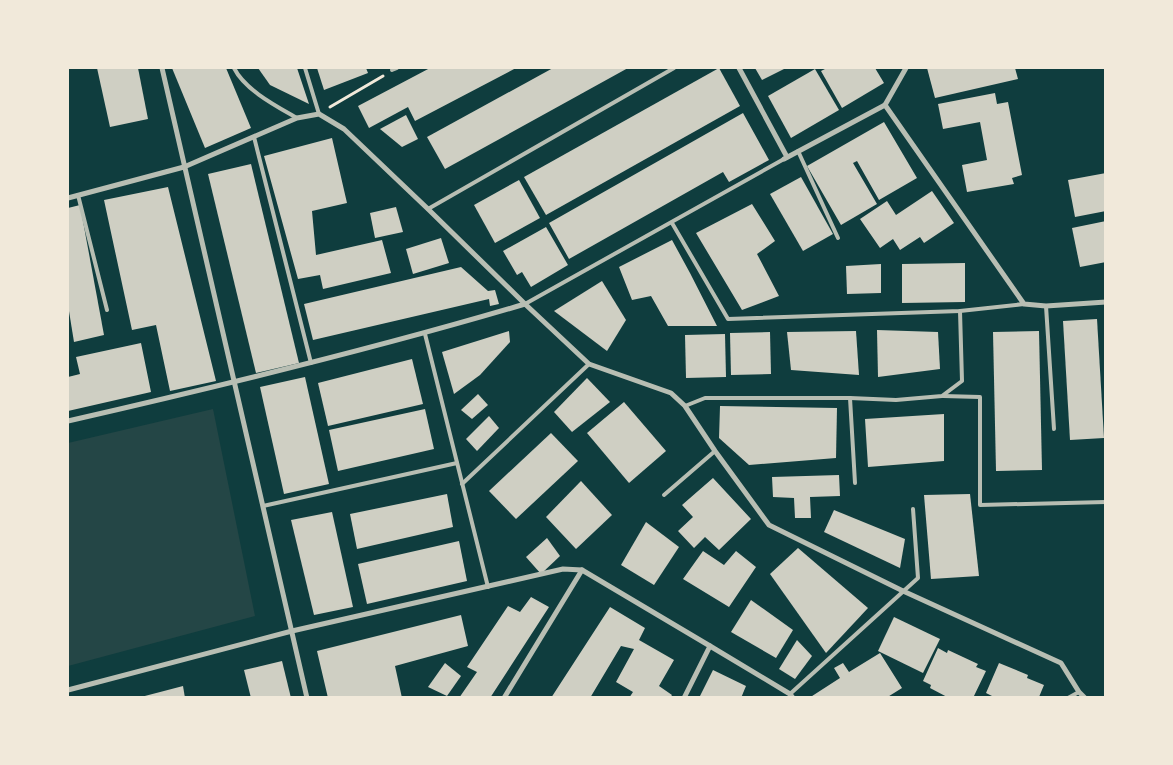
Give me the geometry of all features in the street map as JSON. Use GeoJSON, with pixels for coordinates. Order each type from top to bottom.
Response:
{"type":"FeatureCollection","features":[{"type":"Feature","properties":{"kind":"street"},"geometry":{"type":"LineString","coordinates":[[162,68],[307,698]]}},
{"type":"Feature","properties":{"kind":"street"},"geometry":{"type":"LineString","coordinates":[[739,68],[785,158],[885,105],[906,68]]}},
{"type":"Feature","properties":{"kind":"street"},"geometry":{"type":"LineString","coordinates":[[885,105],[1024,304],[1046,306],[1106,302]]}},
{"type":"Feature","properties":{"kind":"street"},"geometry":{"type":"LineString","coordinates":[[68,198],[184,168],[298,118],[319,114],[344,128],[589,364],[671,393],[685,406],[715,451],[769,524],[903,591],[1061,663],[1079,692],[1086,698]]}},
{"type":"Feature","properties":{"kind":"street"},"geometry":{"type":"LineString","coordinates":[[68,421],[234,383],[425,334],[525,304]]}},
{"type":"Feature","properties":{"kind":"street"},"geometry":{"type":"LineString","coordinates":[[68,690],[292,631],[563,569],[582,570],[791,696]]}},
{"type":"Feature","properties":{"kind":"street"},"geometry":{"type":"LineString","coordinates":[[504,698],[582,570]]}},
{"type":"Feature","properties":{"kind":"street"},"geometry":{"type":"LineString","coordinates":[[684,698],[710,646]]}},
{"type":"Feature","properties":{"kind":"lane"},"geometry":{"type":"LineString","coordinates":[[234,68],[237,75],[267,101],[298,118]]}},
{"type":"Feature","properties":{"kind":"lane"},"geometry":{"type":"LineString","coordinates":[[305,68],[319,114]]}},
{"type":"Feature","properties":{"kind":"lane"},"geometry":{"type":"LineString","coordinates":[[392,70],[397,68]]}},
{"type":"Feature","properties":{"kind":"lane"},"geometry":{"type":"LineString","coordinates":[[428,209],[674,68]]}},
{"type":"Feature","properties":{"kind":"lane"},"geometry":{"type":"LineString","coordinates":[[254,137],[311,363]]}},
{"type":"Feature","properties":{"kind":"lane"},"geometry":{"type":"LineString","coordinates":[[798,151],[838,238]]}},
{"type":"Feature","properties":{"kind":"lane"},"geometry":{"type":"LineString","coordinates":[[525,304],[785,158]]}},
{"type":"Feature","properties":{"kind":"lane"},"geometry":{"type":"LineString","coordinates":[[78,195],[107,310]]}},
{"type":"Feature","properties":{"kind":"lane"},"geometry":{"type":"LineString","coordinates":[[672,223],[728,319],[960,311],[1024,304]]}},
{"type":"Feature","properties":{"kind":"lane"},"geometry":{"type":"LineString","coordinates":[[1046,306],[1054,429]]}},
{"type":"Feature","properties":{"kind":"lane"},"geometry":{"type":"LineString","coordinates":[[942,396],[962,381],[960,311]]}},
{"type":"Feature","properties":{"kind":"lane"},"geometry":{"type":"LineString","coordinates":[[425,334],[488,587]]}},
{"type":"Feature","properties":{"kind":"lane"},"geometry":{"type":"LineString","coordinates":[[462,484],[589,364]]}},
{"type":"Feature","properties":{"kind":"lane"},"geometry":{"type":"LineString","coordinates":[[685,406],[705,398],[850,398],[896,400],[942,396],[980,397],[980,505],[1106,502]]}},
{"type":"Feature","properties":{"kind":"lane"},"geometry":{"type":"LineString","coordinates":[[850,398],[855,483]]}},
{"type":"Feature","properties":{"kind":"lane"},"geometry":{"type":"LineString","coordinates":[[664,495],[715,451]]}},
{"type":"Feature","properties":{"kind":"lane"},"geometry":{"type":"LineString","coordinates":[[263,506],[457,463]]}},
{"type":"Feature","properties":{"kind":"lane"},"geometry":{"type":"LineString","coordinates":[[791,696],[918,578],[914,509]]}},
{"type":"Feature","properties":{"kind":"lane"},"geometry":{"type":"LineString","coordinates":[[1068,698],[1079,692]]}},
{"type":"Feature","properties":{"kind":"path"},"geometry":{"type":"LineString","coordinates":[[319,114],[392,70]]}},
{"type":"Feature","properties":{"kind":"shaded area"},"geometry":{"type":"Polygon","coordinates":[[[213,409],[255,616],[68,666],[68,443],[213,409]]]}},
{"type":"Feature","properties":{"kind":"building"},"geometry":{"type":"Polygon","coordinates":[[[97,68],[138,68],[148,119],[110,127],[97,68]]]}},
{"type":"Feature","properties":{"kind":"building"},"geometry":{"type":"Polygon","coordinates":[[[172,68],[226,68],[251,128],[205,148],[172,68]]]}},
{"type":"Feature","properties":{"kind":"building"},"geometry":{"type":"Polygon","coordinates":[[[258,68],[297,68],[309,104],[270,85],[258,68]]]}},
{"type":"Feature","properties":{"kind":"building"},"geometry":{"type":"Polygon","coordinates":[[[317,68],[366,68],[368,73],[324,90],[317,68]]]}},
{"type":"Feature","properties":{"kind":"building"},"geometry":{"type":"Polygon","coordinates":[[[430,68],[516,68],[415,121],[408,107],[369,128],[358,106],[430,68]]]}},
{"type":"Feature","properties":{"kind":"building"},"geometry":{"type":"Polygon","coordinates":[[[553,68],[628,68],[445,169],[427,137],[553,68]]]}},
{"type":"Feature","properties":{"kind":"building"},"geometry":{"type":"Polygon","coordinates":[[[719,68],[740,106],[546,215],[524,177],[719,68]]]}},
{"type":"Feature","properties":{"kind":"building"},"geometry":{"type":"Polygon","coordinates":[[[755,68],[786,68],[762,80],[755,68]]]}},
{"type":"Feature","properties":{"kind":"building"},"geometry":{"type":"Polygon","coordinates":[[[827,68],[875,68],[884,83],[842,108],[821,71],[827,68]]]}},
{"type":"Feature","properties":{"kind":"building"},"geometry":{"type":"Polygon","coordinates":[[[927,68],[1015,68],[1018,79],[935,98],[927,68]]]}},
{"type":"Feature","properties":{"kind":"building"},"geometry":{"type":"Polygon","coordinates":[[[815,69],[839,110],[791,138],[768,96],[815,69]]]}},
{"type":"Feature","properties":{"kind":"building"},"geometry":{"type":"Polygon","coordinates":[[[995,93],[997,104],[1008,102],[1022,175],[1012,178],[1014,184],[967,192],[962,165],[987,160],[980,122],[943,129],[938,104],[995,93]]]}},
{"type":"Feature","properties":{"kind":"building"},"geometry":{"type":"Polygon","coordinates":[[[743,113],[769,160],[729,182],[723,172],[569,259],[549,223],[743,113]]]}},
{"type":"Feature","properties":{"kind":"building"},"geometry":{"type":"Polygon","coordinates":[[[406,115],[418,139],[402,147],[380,129],[406,115]]]}},
{"type":"Feature","properties":{"kind":"building"},"geometry":{"type":"Polygon","coordinates":[[[884,122],[917,178],[879,200],[857,161],[853,163],[877,204],[841,225],[807,166],[884,122]]]}},
{"type":"Feature","properties":{"kind":"building"},"geometry":{"type":"Polygon","coordinates":[[[332,138],[347,203],[312,211],[316,255],[382,240],[391,273],[323,289],[320,275],[298,279],[264,156],[332,138]]]}},
{"type":"Feature","properties":{"kind":"building"},"geometry":{"type":"Polygon","coordinates":[[[251,164],[299,363],[256,373],[208,174],[251,164]]]}},
{"type":"Feature","properties":{"kind":"building"},"geometry":{"type":"Polygon","coordinates":[[[1106,173],[1106,211],[1075,217],[1068,180],[1106,173]]]}},
{"type":"Feature","properties":{"kind":"building"},"geometry":{"type":"Polygon","coordinates":[[[801,177],[833,234],[803,251],[770,194],[801,177]]]}},
{"type":"Feature","properties":{"kind":"building"},"geometry":{"type":"Polygon","coordinates":[[[519,180],[540,218],[495,243],[474,205],[519,180]]]}},
{"type":"Feature","properties":{"kind":"building"},"geometry":{"type":"Polygon","coordinates":[[[168,187],[216,381],[170,391],[156,325],[132,330],[104,200],[168,187]]]}},
{"type":"Feature","properties":{"kind":"building"},"geometry":{"type":"Polygon","coordinates":[[[932,191],[954,223],[924,243],[920,237],[900,250],[893,239],[880,248],[860,219],[887,201],[896,215],[932,191]]]}},
{"type":"Feature","properties":{"kind":"building"},"geometry":{"type":"Polygon","coordinates":[[[752,204],[775,241],[757,254],[779,296],[742,310],[696,233],[752,204]]]}},
{"type":"Feature","properties":{"kind":"building"},"geometry":{"type":"Polygon","coordinates":[[[80,205],[104,335],[74,342],[68,305],[68,208],[80,205]]]}},
{"type":"Feature","properties":{"kind":"building"},"geometry":{"type":"Polygon","coordinates":[[[396,207],[403,232],[375,238],[370,213],[396,207]]]}},
{"type":"Feature","properties":{"kind":"building"},"geometry":{"type":"Polygon","coordinates":[[[1106,221],[1106,262],[1080,267],[1072,228],[1106,221]]]}},
{"type":"Feature","properties":{"kind":"building"},"geometry":{"type":"Polygon","coordinates":[[[546,227],[568,265],[531,287],[522,272],[517,275],[503,251],[546,227]]]}},
{"type":"Feature","properties":{"kind":"building"},"geometry":{"type":"Polygon","coordinates":[[[441,238],[449,263],[413,274],[406,249],[441,238]]]}},
{"type":"Feature","properties":{"kind":"building"},"geometry":{"type":"Polygon","coordinates":[[[672,240],[717,326],[668,326],[651,296],[632,300],[619,267],[672,240]]]}},
{"type":"Feature","properties":{"kind":"building"},"geometry":{"type":"Polygon","coordinates":[[[965,263],[965,302],[902,303],[902,264],[965,263]]]}},
{"type":"Feature","properties":{"kind":"building"},"geometry":{"type":"Polygon","coordinates":[[[881,264],[881,293],[847,294],[846,266],[881,264]]]}},
{"type":"Feature","properties":{"kind":"building"},"geometry":{"type":"Polygon","coordinates":[[[461,267],[488,291],[495,290],[499,304],[490,306],[489,299],[313,340],[304,304],[461,267]]]}},
{"type":"Feature","properties":{"kind":"building"},"geometry":{"type":"Polygon","coordinates":[[[602,281],[626,320],[607,351],[554,311],[602,281]]]}},
{"type":"Feature","properties":{"kind":"building"},"geometry":{"type":"Polygon","coordinates":[[[1097,319],[1104,438],[1070,440],[1063,321],[1097,319]]]}},
{"type":"Feature","properties":{"kind":"building"},"geometry":{"type":"Polygon","coordinates":[[[877,330],[938,332],[940,369],[878,377],[877,330]]]}},
{"type":"Feature","properties":{"kind":"building"},"geometry":{"type":"Polygon","coordinates":[[[509,331],[510,342],[480,375],[454,394],[442,352],[509,331]]]}},
{"type":"Feature","properties":{"kind":"building"},"geometry":{"type":"Polygon","coordinates":[[[856,331],[859,375],[791,370],[787,332],[856,331]]]}},
{"type":"Feature","properties":{"kind":"building"},"geometry":{"type":"Polygon","coordinates":[[[1039,331],[1042,470],[996,471],[993,332],[1039,331]]]}},
{"type":"Feature","properties":{"kind":"building"},"geometry":{"type":"Polygon","coordinates":[[[770,332],[771,374],[731,375],[730,333],[770,332]]]}},
{"type":"Feature","properties":{"kind":"building"},"geometry":{"type":"Polygon","coordinates":[[[725,334],[726,377],[686,378],[685,335],[725,334]]]}},
{"type":"Feature","properties":{"kind":"building"},"geometry":{"type":"Polygon","coordinates":[[[141,343],[151,392],[68,411],[68,377],[80,374],[76,357],[141,343]]]}},
{"type":"Feature","properties":{"kind":"building"},"geometry":{"type":"Polygon","coordinates":[[[412,359],[423,404],[328,426],[318,383],[412,359]]]}},
{"type":"Feature","properties":{"kind":"building"},"geometry":{"type":"Polygon","coordinates":[[[305,377],[329,484],[284,494],[260,387],[305,377]]]}},
{"type":"Feature","properties":{"kind":"building"},"geometry":{"type":"Polygon","coordinates":[[[587,378],[610,402],[572,432],[554,412],[587,378]]]}},
{"type":"Feature","properties":{"kind":"building"},"geometry":{"type":"Polygon","coordinates":[[[478,394],[488,405],[472,419],[461,410],[478,394]]]}},
{"type":"Feature","properties":{"kind":"building"},"geometry":{"type":"Polygon","coordinates":[[[624,402],[666,451],[629,483],[587,433],[624,402]]]}},
{"type":"Feature","properties":{"kind":"building"},"geometry":{"type":"Polygon","coordinates":[[[720,406],[837,408],[836,458],[749,465],[719,438],[720,406]]]}},
{"type":"Feature","properties":{"kind":"building"},"geometry":{"type":"Polygon","coordinates":[[[425,409],[434,449],[338,471],[329,430],[425,409]]]}},
{"type":"Feature","properties":{"kind":"building"},"geometry":{"type":"Polygon","coordinates":[[[944,414],[944,461],[868,467],[865,419],[944,414]]]}},
{"type":"Feature","properties":{"kind":"building"},"geometry":{"type":"Polygon","coordinates":[[[489,416],[499,428],[477,451],[466,439],[489,416]]]}},
{"type":"Feature","properties":{"kind":"building"},"geometry":{"type":"Polygon","coordinates":[[[551,433],[578,461],[516,519],[489,491],[551,433]]]}},
{"type":"Feature","properties":{"kind":"building"},"geometry":{"type":"Polygon","coordinates":[[[839,475],[840,496],[810,497],[811,518],[795,518],[794,498],[773,497],[772,477],[839,475]]]}},
{"type":"Feature","properties":{"kind":"building"},"geometry":{"type":"Polygon","coordinates":[[[713,478],[751,519],[719,550],[705,537],[694,548],[678,531],[693,517],[682,505],[713,478]]]}},
{"type":"Feature","properties":{"kind":"building"},"geometry":{"type":"Polygon","coordinates":[[[581,481],[612,515],[576,549],[546,517],[581,481]]]}},
{"type":"Feature","properties":{"kind":"building"},"geometry":{"type":"Polygon","coordinates":[[[447,494],[453,527],[357,549],[350,514],[447,494]]]}},
{"type":"Feature","properties":{"kind":"building"},"geometry":{"type":"Polygon","coordinates":[[[970,494],[979,576],[931,579],[924,495],[970,494]]]}},
{"type":"Feature","properties":{"kind":"building"},"geometry":{"type":"Polygon","coordinates":[[[834,510],[905,539],[900,568],[824,532],[834,510]]]}},
{"type":"Feature","properties":{"kind":"building"},"geometry":{"type":"Polygon","coordinates":[[[332,512],[353,607],[314,615],[291,520],[332,512]]]}},
{"type":"Feature","properties":{"kind":"building"},"geometry":{"type":"Polygon","coordinates":[[[646,522],[679,547],[654,585],[621,565],[646,522]]]}},
{"type":"Feature","properties":{"kind":"building"},"geometry":{"type":"Polygon","coordinates":[[[547,538],[560,556],[541,574],[526,557],[547,538]]]}},
{"type":"Feature","properties":{"kind":"building"},"geometry":{"type":"Polygon","coordinates":[[[459,541],[467,581],[367,604],[358,564],[459,541]]]}},
{"type":"Feature","properties":{"kind":"building"},"geometry":{"type":"Polygon","coordinates":[[[798,548],[868,608],[826,653],[770,574],[798,548]]]}},
{"type":"Feature","properties":{"kind":"building"},"geometry":{"type":"Polygon","coordinates":[[[703,551],[724,565],[736,551],[756,567],[729,607],[683,579],[703,551]]]}},
{"type":"Feature","properties":{"kind":"building"},"geometry":{"type":"Polygon","coordinates":[[[531,597],[549,607],[490,698],[459,698],[477,672],[467,667],[508,606],[520,612],[531,597]]]}},
{"type":"Feature","properties":{"kind":"building"},"geometry":{"type":"Polygon","coordinates":[[[751,600],[793,630],[776,658],[731,632],[751,600]]]}},
{"type":"Feature","properties":{"kind":"building"},"geometry":{"type":"Polygon","coordinates":[[[610,607],[645,628],[639,640],[674,660],[659,686],[672,695],[670,698],[629,698],[633,692],[616,682],[634,649],[621,646],[590,698],[551,698],[610,607]]]}},
{"type":"Feature","properties":{"kind":"building"},"geometry":{"type":"Polygon","coordinates":[[[461,615],[468,646],[395,666],[402,698],[328,698],[317,651],[461,615]]]}},
{"type":"Feature","properties":{"kind":"building"},"geometry":{"type":"Polygon","coordinates":[[[894,617],[940,639],[923,673],[878,651],[894,617]]]}},
{"type":"Feature","properties":{"kind":"building"},"geometry":{"type":"Polygon","coordinates":[[[797,640],[812,656],[795,679],[779,669],[797,640]]]}},
{"type":"Feature","properties":{"kind":"building"},"geometry":{"type":"Polygon","coordinates":[[[938,648],[947,653],[948,650],[978,664],[976,667],[986,671],[973,698],[949,698],[930,688],[931,685],[923,681],[938,648]]]}},
{"type":"Feature","properties":{"kind":"building"},"geometry":{"type":"Polygon","coordinates":[[[880,653],[902,688],[886,698],[809,698],[840,678],[834,668],[843,663],[849,672],[880,653]]]}},
{"type":"Feature","properties":{"kind":"building"},"geometry":{"type":"Polygon","coordinates":[[[282,661],[291,698],[251,698],[244,670],[282,661]]]}},
{"type":"Feature","properties":{"kind":"building"},"geometry":{"type":"Polygon","coordinates":[[[445,663],[461,676],[447,696],[428,687],[445,663]]]}},
{"type":"Feature","properties":{"kind":"building"},"geometry":{"type":"Polygon","coordinates":[[[999,663],[1028,675],[1027,678],[1044,685],[1039,697],[992,698],[992,696],[986,693],[999,663]]]}},
{"type":"Feature","properties":{"kind":"building"},"geometry":{"type":"Polygon","coordinates":[[[713,670],[746,686],[741,698],[699,698],[713,670]]]}},
{"type":"Feature","properties":{"kind":"building"},"geometry":{"type":"Polygon","coordinates":[[[183,686],[185,698],[141,698],[141,697],[183,686]]]}}]}
